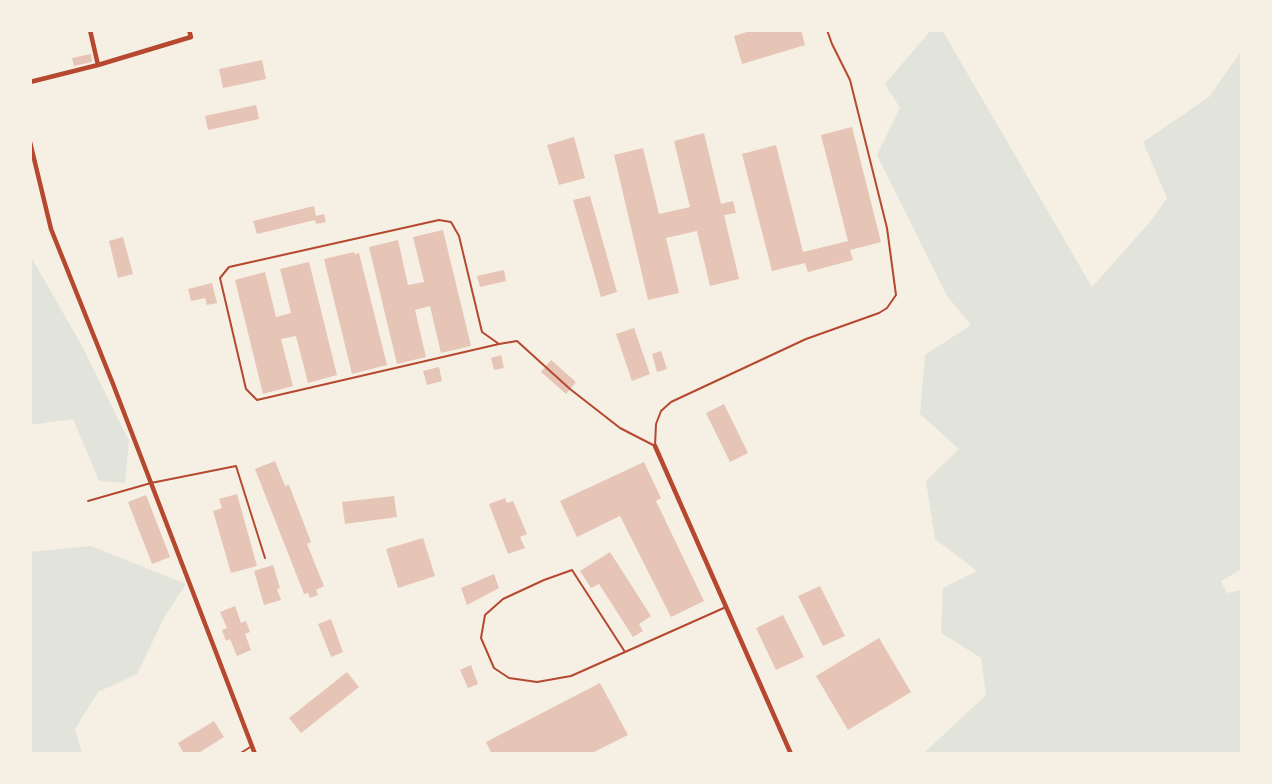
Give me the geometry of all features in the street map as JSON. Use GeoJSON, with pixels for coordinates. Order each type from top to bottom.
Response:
{"type":"FeatureCollection","features":[{"type":"Feature","properties":{"kind":"street"},"geometry":{"type":"LineString","coordinates":[[90,30],[98,64]]}},
{"type":"Feature","properties":{"kind":"street"},"geometry":{"type":"LineString","coordinates":[[30,82],[191,37],[189,30]]}},
{"type":"Feature","properties":{"kind":"street"},"geometry":{"type":"LineString","coordinates":[[30,142],[51,229],[255,754]]}},
{"type":"Feature","properties":{"kind":"street"},"geometry":{"type":"LineString","coordinates":[[655,446],[791,754]]}},
{"type":"Feature","properties":{"kind":"lane"},"geometry":{"type":"LineString","coordinates":[[499,344],[482,332],[459,236],[451,222],[439,219],[229,267],[220,278],[246,389],[257,400],[517,341],[570,389],[620,428],[655,446],[656,424],[661,411],[671,402],[806,339],[879,313],[888,308],[896,295],[887,228],[850,80],[827,30]]}},
{"type":"Feature","properties":{"kind":"lane"},"geometry":{"type":"LineString","coordinates":[[88,501],[151,483],[236,466],[265,558]]}},
{"type":"Feature","properties":{"kind":"lane"},"geometry":{"type":"LineString","coordinates":[[625,652],[572,570],[502,599],[485,615],[481,638],[494,668],[509,678],[537,682],[571,676],[625,652],[726,607]]}},
{"type":"Feature","properties":{"kind":"lane"},"geometry":{"type":"LineString","coordinates":[[239,754],[252,746]]}},
{"type":"Feature","properties":{"kind":"shaded area"},"geometry":{"type":"Polygon","coordinates":[[[931,30],[942,30],[1092,287],[1149,223],[1167,198],[1143,142],[1209,97],[1242,50],[1242,569],[1221,581],[1227,593],[1242,590],[1242,754],[923,754],[986,695],[981,658],[941,633],[943,588],[977,571],[935,539],[926,481],[959,449],[920,414],[925,355],[971,325],[947,296],[877,155],[900,108],[885,84],[931,30]]]}},
{"type":"Feature","properties":{"kind":"shaded area"},"geometry":{"type":"Polygon","coordinates":[[[30,255],[81,344],[129,441],[125,483],[99,481],[73,419],[30,425],[30,255]]]}},
{"type":"Feature","properties":{"kind":"shaded area"},"geometry":{"type":"Polygon","coordinates":[[[91,546],[186,584],[165,616],[137,674],[98,692],[75,729],[82,754],[30,754],[30,552],[91,546]]]}},
{"type":"Feature","properties":{"kind":"building"},"geometry":{"type":"Polygon","coordinates":[[[753,30],[801,30],[805,45],[742,64],[734,36],[753,30]]]}},
{"type":"Feature","properties":{"kind":"building"},"geometry":{"type":"Polygon","coordinates":[[[91,54],[92,62],[74,66],[72,58],[91,54]]]}},
{"type":"Feature","properties":{"kind":"building"},"geometry":{"type":"Polygon","coordinates":[[[262,60],[266,79],[223,88],[219,69],[262,60]]]}},
{"type":"Feature","properties":{"kind":"building"},"geometry":{"type":"Polygon","coordinates":[[[256,105],[259,119],[208,130],[205,116],[256,105]]]}},
{"type":"Feature","properties":{"kind":"building"},"geometry":{"type":"Polygon","coordinates":[[[852,127],[881,242],[850,250],[853,260],[808,272],[805,263],[772,271],[742,154],[776,145],[803,252],[848,241],[821,135],[852,127]]]}},
{"type":"Feature","properties":{"kind":"building"},"geometry":{"type":"Polygon","coordinates":[[[704,133],[721,204],[733,201],[736,213],[724,215],[739,279],[710,286],[697,231],[666,238],[679,293],[648,300],[614,155],[643,148],[659,214],[690,207],[674,141],[704,133]]]}},
{"type":"Feature","properties":{"kind":"building"},"geometry":{"type":"Polygon","coordinates":[[[574,137],[585,178],[559,185],[547,145],[574,137]]]}},
{"type":"Feature","properties":{"kind":"building"},"geometry":{"type":"Polygon","coordinates":[[[590,196],[617,292],[601,297],[573,200],[590,196]]]}},
{"type":"Feature","properties":{"kind":"building"},"geometry":{"type":"Polygon","coordinates":[[[314,206],[316,216],[324,214],[326,222],[316,224],[315,220],[257,234],[253,221],[314,206]]]}},
{"type":"Feature","properties":{"kind":"building"},"geometry":{"type":"Polygon","coordinates":[[[443,230],[471,346],[441,353],[430,306],[415,310],[426,357],[397,364],[369,247],[398,240],[408,285],[424,282],[413,237],[443,230]]]}},
{"type":"Feature","properties":{"kind":"building"},"geometry":{"type":"Polygon","coordinates":[[[123,237],[133,274],[118,278],[109,241],[123,237]]]}},
{"type":"Feature","properties":{"kind":"building"},"geometry":{"type":"Polygon","coordinates":[[[354,252],[359,253],[387,365],[352,374],[324,259],[354,252]]]}},
{"type":"Feature","properties":{"kind":"building"},"geometry":{"type":"Polygon","coordinates":[[[309,262],[337,375],[308,383],[296,336],[281,339],[293,386],[263,394],[235,280],[265,272],[276,317],[291,313],[280,269],[309,262]]]}},
{"type":"Feature","properties":{"kind":"building"},"geometry":{"type":"Polygon","coordinates":[[[504,270],[506,281],[480,287],[477,276],[504,270]]]}},
{"type":"Feature","properties":{"kind":"building"},"geometry":{"type":"Polygon","coordinates":[[[212,283],[217,303],[207,305],[205,298],[191,301],[188,289],[212,283]]]}},
{"type":"Feature","properties":{"kind":"building"},"geometry":{"type":"Polygon","coordinates":[[[634,328],[650,374],[632,381],[616,334],[634,328]]]}},
{"type":"Feature","properties":{"kind":"building"},"geometry":{"type":"Polygon","coordinates":[[[661,351],[667,369],[657,372],[652,354],[661,351]]]}},
{"type":"Feature","properties":{"kind":"building"},"geometry":{"type":"Polygon","coordinates":[[[501,355],[504,368],[494,370],[491,358],[501,355]]]}},
{"type":"Feature","properties":{"kind":"building"},"geometry":{"type":"Polygon","coordinates":[[[551,360],[576,382],[566,394],[541,372],[551,360]]]}},
{"type":"Feature","properties":{"kind":"building"},"geometry":{"type":"Polygon","coordinates":[[[439,367],[442,381],[427,385],[423,371],[439,367]]]}},
{"type":"Feature","properties":{"kind":"building"},"geometry":{"type":"Polygon","coordinates":[[[724,404],[748,453],[730,462],[706,413],[724,404]]]}},
{"type":"Feature","properties":{"kind":"building"},"geometry":{"type":"Polygon","coordinates":[[[275,461],[285,486],[289,485],[311,542],[307,544],[324,586],[316,590],[318,595],[310,598],[308,593],[304,594],[255,469],[275,461]]]}},
{"type":"Feature","properties":{"kind":"building"},"geometry":{"type":"Polygon","coordinates":[[[644,462],[661,498],[656,501],[704,601],[671,617],[620,516],[577,537],[560,501],[644,462]]]}},
{"type":"Feature","properties":{"kind":"building"},"geometry":{"type":"Polygon","coordinates":[[[237,494],[257,566],[231,573],[213,511],[222,508],[219,499],[237,494]]]}},
{"type":"Feature","properties":{"kind":"building"},"geometry":{"type":"Polygon","coordinates":[[[146,495],[170,557],[152,564],[128,502],[146,495]]]}},
{"type":"Feature","properties":{"kind":"building"},"geometry":{"type":"Polygon","coordinates":[[[394,496],[397,517],[345,524],[342,502],[394,496]]]}},
{"type":"Feature","properties":{"kind":"building"},"geometry":{"type":"Polygon","coordinates":[[[505,498],[507,503],[513,501],[527,534],[520,537],[525,548],[508,554],[489,504],[505,498]]]}},
{"type":"Feature","properties":{"kind":"building"},"geometry":{"type":"Polygon","coordinates":[[[423,538],[435,576],[398,588],[386,549],[423,538]]]}},
{"type":"Feature","properties":{"kind":"building"},"geometry":{"type":"Polygon","coordinates":[[[610,552],[651,616],[639,624],[643,631],[633,637],[599,584],[591,588],[580,571],[610,552]]]}},
{"type":"Feature","properties":{"kind":"building"},"geometry":{"type":"Polygon","coordinates":[[[273,565],[281,600],[264,605],[254,571],[273,565]]]}},
{"type":"Feature","properties":{"kind":"building"},"geometry":{"type":"Polygon","coordinates":[[[494,574],[499,588],[467,605],[461,588],[494,574]]]}},
{"type":"Feature","properties":{"kind":"building"},"geometry":{"type":"Polygon","coordinates":[[[820,586],[845,636],[823,646],[798,596],[820,586]]]}},
{"type":"Feature","properties":{"kind":"building"},"geometry":{"type":"Polygon","coordinates":[[[235,606],[241,623],[246,621],[250,632],[245,634],[251,650],[237,656],[230,639],[226,641],[222,630],[227,628],[220,612],[235,606]]]}},
{"type":"Feature","properties":{"kind":"building"},"geometry":{"type":"Polygon","coordinates":[[[783,615],[804,657],[776,670],[756,628],[783,615]]]}},
{"type":"Feature","properties":{"kind":"building"},"geometry":{"type":"Polygon","coordinates":[[[331,619],[343,652],[331,657],[318,624],[331,619]]]}},
{"type":"Feature","properties":{"kind":"building"},"geometry":{"type":"Polygon","coordinates":[[[879,638],[911,692],[848,730],[816,676],[879,638]]]}},
{"type":"Feature","properties":{"kind":"building"},"geometry":{"type":"Polygon","coordinates":[[[471,665],[478,684],[468,688],[460,670],[471,665]]]}},
{"type":"Feature","properties":{"kind":"building"},"geometry":{"type":"Polygon","coordinates":[[[347,672],[359,687],[301,733],[289,718],[347,672]]]}},
{"type":"Feature","properties":{"kind":"building"},"geometry":{"type":"Polygon","coordinates":[[[600,683],[628,735],[590,754],[492,754],[486,742],[600,683]]]}},
{"type":"Feature","properties":{"kind":"building"},"geometry":{"type":"Polygon","coordinates":[[[214,721],[224,737],[197,754],[184,754],[178,743],[214,721]]]}}]}
